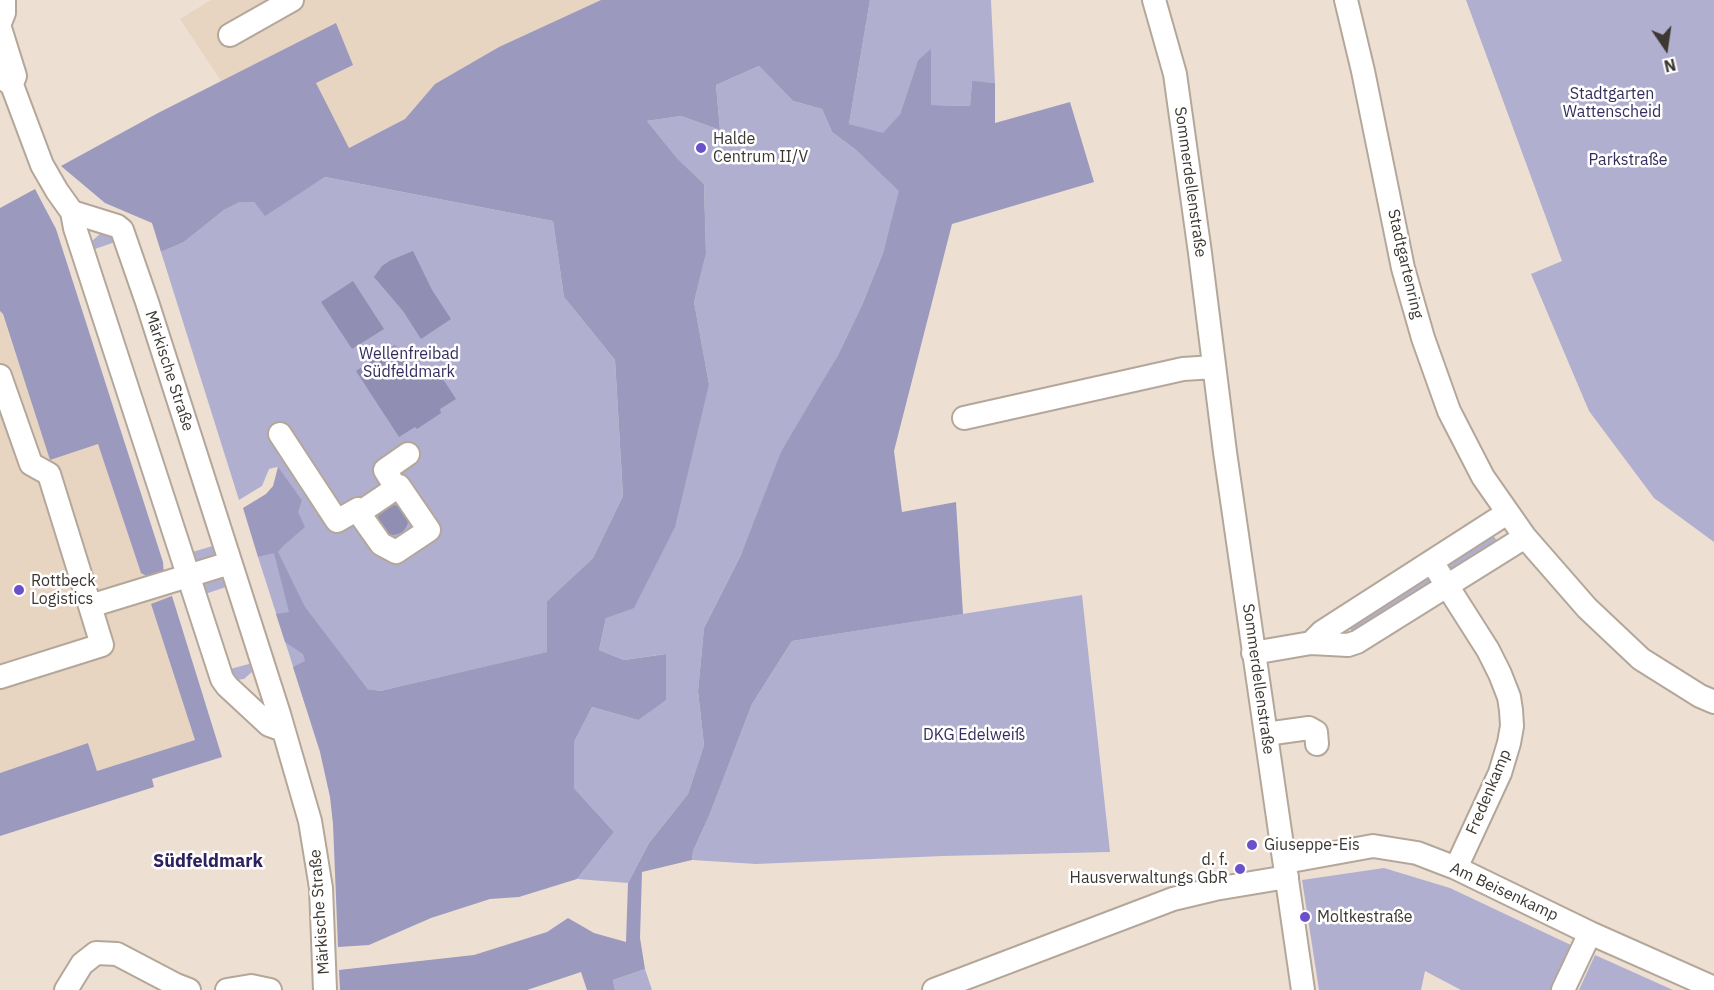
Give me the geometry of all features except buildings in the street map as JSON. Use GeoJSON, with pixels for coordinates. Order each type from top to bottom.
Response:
{"type":"FeatureCollection","features":[{"type":"Feature","properties":{"kind":"street"},"geometry":{"type":"LineString","coordinates":[[0,22],[4,13],[4,0]]}},
{"type":"Feature","properties":{"kind":"street"},"geometry":{"type":"LineString","coordinates":[[230,35],[292,0]]}},
{"type":"Feature","properties":{"kind":"street","name":"Sommerdellenstraße"},"geometry":{"type":"LineString","coordinates":[[1154,0],[1175,74],[1253,653],[1303,990]]}},
{"type":"Feature","properties":{"kind":"street","name":"Stadtgartenring"},"geometry":{"type":"LineString","coordinates":[[1346,0],[1363,71],[1403,268],[1423,338],[1449,411],[1482,477],[1525,537],[1587,608],[1641,659],[1700,696],[1714,702]]}},
{"type":"Feature","properties":{"kind":"street"},"geometry":{"type":"LineString","coordinates":[[0,28],[15,76],[6,77],[42,165],[72,212],[75,228],[222,679],[269,724],[283,730]]}},
{"type":"Feature","properties":{"kind":"street","name":"Märkische Straße"},"geometry":{"type":"LineString","coordinates":[[72,212],[117,226],[125,236],[310,821],[321,888],[326,990]]}},
{"type":"Feature","properties":{"kind":"street"},"geometry":{"type":"LineString","coordinates":[[964,418],[1183,369],[1214,367]]}},
{"type":"Feature","properties":{"kind":"street"},"geometry":{"type":"LineString","coordinates":[[0,376],[31,464],[49,474],[102,645],[0,676]]}},
{"type":"Feature","properties":{"kind":"street"},"geometry":{"type":"LineString","coordinates":[[280,434],[337,521],[358,509],[361,512]]}},
{"type":"Feature","properties":{"kind":"street"},"geometry":{"type":"LineString","coordinates":[[396,488],[385,470],[408,454]]}},
{"type":"Feature","properties":{"kind":"street"},"geometry":{"type":"LineString","coordinates":[[399,486],[429,530],[396,552],[381,544],[359,513],[361,512],[399,486]]}},
{"type":"Feature","properties":{"kind":"street"},"geometry":{"type":"LineString","coordinates":[[1311,643],[1322,632],[1507,513]]}},
{"type":"Feature","properties":{"kind":"street"},"geometry":{"type":"LineString","coordinates":[[1253,653],[1311,643],[1348,645],[1357,642],[1525,537]]}},
{"type":"Feature","properties":{"kind":"street","name":"Fredenkamp"},"geometry":{"type":"LineString","coordinates":[[1432,562],[1488,650],[1500,674],[1509,697],[1512,726],[1500,773],[1456,868]]}},
{"type":"Feature","properties":{"kind":"street"},"geometry":{"type":"LineString","coordinates":[[90,606],[230,563]]}},
{"type":"Feature","properties":{"kind":"street"},"geometry":{"type":"LineString","coordinates":[[1266,734],[1309,728],[1316,732],[1317,744]]}},
{"type":"Feature","properties":{"kind":"street","name":"Am Beisenkamp"},"geometry":{"type":"LineString","coordinates":[[1286,870],[1373,846],[1417,853],[1456,868],[1590,933],[1714,988]]}},
{"type":"Feature","properties":{"kind":"street"},"geometry":{"type":"LineString","coordinates":[[948,988],[1173,899],[1286,870]]}},
{"type":"Feature","properties":{"kind":"street"},"geometry":{"type":"LineString","coordinates":[[1563,990],[1590,933]]}},
{"type":"Feature","properties":{"kind":"street"},"geometry":{"type":"LineString","coordinates":[[66,990],[82,964],[96,953],[117,954],[189,990]]}},
{"type":"Feature","properties":{"kind":"street"},"geometry":{"type":"LineString","coordinates":[[227,990],[252,986],[270,990]]}},
{"type":"Feature","properties":{"kind":"shaded area"},"geometry":{"type":"Polygon","coordinates":[[[211,0],[601,0],[499,47],[435,84],[405,119],[348,148],[316,83],[336,24],[221,81],[180,19],[211,0]]]}},
{"type":"Feature","properties":{"kind":"shaded area"},"geometry":{"type":"Polygon","coordinates":[[[601,0],[870,0],[849,124],[883,133],[900,114],[918,60],[931,49],[931,105],[970,106],[972,81],[995,83],[995,123],[1070,102],[1094,182],[952,224],[894,451],[902,512],[956,502],[963,614],[792,641],[752,704],[709,816],[693,851],[692,860],[642,872],[640,938],[645,969],[613,980],[615,990],[587,990],[581,972],[527,990],[340,990],[339,970],[474,955],[547,932],[568,918],[594,933],[626,942],[628,883],[649,843],[688,794],[704,745],[698,691],[704,628],[741,555],[781,452],[838,355],[862,305],[883,253],[899,191],[856,150],[832,132],[822,109],[793,101],[759,66],[716,85],[720,130],[681,116],[647,121],[677,158],[704,184],[706,254],[694,302],[709,384],[675,527],[634,608],[606,618],[599,650],[624,660],[666,654],[666,700],[638,720],[592,707],[574,742],[574,788],[614,832],[577,879],[519,897],[490,899],[431,918],[369,945],[338,947],[330,797],[320,752],[293,667],[305,661],[303,654],[285,642],[276,614],[289,612],[274,553],[258,557],[243,508],[266,494],[273,486],[278,467],[302,500],[298,512],[305,527],[278,552],[305,607],[369,691],[369,689],[380,691],[547,652],[547,601],[593,558],[623,496],[615,360],[564,297],[553,221],[325,177],[265,216],[254,202],[240,202],[224,210],[184,242],[161,252],[152,223],[105,203],[61,166],[158,113],[336,23],[353,65],[316,83],[349,148],[405,119],[435,84],[499,47],[601,0]]]}},
{"type":"Feature","properties":{"kind":"shaded area"},"geometry":{"type":"Polygon","coordinates":[[[35,189],[56,229],[163,562],[164,575],[150,578],[141,573],[98,444],[50,460],[3,314],[0,311],[0,208],[35,189]]]}},
{"type":"Feature","properties":{"kind":"shaded area"},"geometry":{"type":"Polygon","coordinates":[[[413,251],[432,290],[451,319],[421,339],[403,311],[374,277],[382,266],[391,260],[413,251]]]}},
{"type":"Feature","properties":{"kind":"shaded area"},"geometry":{"type":"Polygon","coordinates":[[[353,281],[384,329],[352,349],[321,302],[353,281]]]}},
{"type":"Feature","properties":{"kind":"shaded area"},"geometry":{"type":"Polygon","coordinates":[[[0,311],[50,459],[98,444],[141,573],[164,575],[172,596],[151,605],[195,740],[97,771],[88,743],[0,773],[0,311]]]}},
{"type":"Feature","properties":{"kind":"shaded area"},"geometry":{"type":"Polygon","coordinates":[[[395,345],[415,375],[439,373],[456,399],[440,409],[441,413],[417,429],[415,427],[399,437],[356,371],[395,345]]]}},
{"type":"Feature","properties":{"kind":"shaded area"},"geometry":{"type":"Polygon","coordinates":[[[393,505],[399,506],[407,514],[407,526],[399,534],[393,535],[387,534],[379,526],[378,520],[379,514],[387,506],[393,505]]]}},
{"type":"Feature","properties":{"kind":"shaded area"},"geometry":{"type":"Polygon","coordinates":[[[172,596],[222,757],[152,779],[154,787],[0,836],[0,773],[88,743],[97,771],[195,740],[151,604],[172,596]]]}},
{"type":"Feature","properties":{"kind":"green space"},"geometry":{"type":"Polygon","coordinates":[[[870,0],[991,0],[995,83],[972,82],[970,106],[930,105],[931,50],[918,60],[900,114],[883,134],[849,124],[870,0]]]}},
{"type":"Feature","properties":{"kind":"green space","name":"Stadtgarten Wattenscheid"},"geometry":{"type":"Polygon","coordinates":[[[1466,0],[1714,0],[1714,542],[1654,498],[1589,411],[1531,274],[1562,261],[1466,0]]]}},
{"type":"Feature","properties":{"kind":"green space"},"geometry":{"type":"Polygon","coordinates":[[[759,66],[793,101],[822,109],[832,132],[856,150],[900,191],[883,253],[862,305],[838,355],[813,399],[741,555],[704,628],[698,691],[704,745],[688,794],[649,843],[628,883],[577,879],[614,832],[574,788],[574,742],[592,707],[638,720],[665,654],[624,660],[599,650],[606,618],[709,384],[694,302],[706,254],[704,184],[677,158],[647,121],[681,116],[720,130],[716,85],[759,66]]]}},
{"type":"Feature","properties":{"kind":"green space","name":"Wellenfreibad Südfeldmark"},"geometry":{"type":"Polygon","coordinates":[[[325,177],[553,221],[564,297],[615,360],[623,496],[593,558],[547,601],[548,652],[380,691],[369,689],[370,693],[306,707],[258,557],[274,552],[302,500],[277,467],[269,469],[262,486],[239,500],[161,252],[184,242],[224,210],[240,202],[254,202],[265,215],[325,177]]]}},
{"type":"Feature","properties":{"kind":"green space"},"geometry":{"type":"Polygon","coordinates":[[[101,233],[109,233],[118,241],[92,250],[92,241],[101,233]]]}},
{"type":"Feature","properties":{"kind":"green space"},"geometry":{"type":"Polygon","coordinates":[[[1493,535],[1500,545],[1451,576],[1445,566],[1493,535]]]}},
{"type":"Feature","properties":{"kind":"green space"},"geometry":{"type":"Polygon","coordinates":[[[216,545],[213,557],[198,562],[189,553],[216,545]]]}},
{"type":"Feature","properties":{"kind":"green space"},"geometry":{"type":"Polygon","coordinates":[[[1429,574],[1435,584],[1354,635],[1348,625],[1429,574]]]}},
{"type":"Feature","properties":{"kind":"green space"},"geometry":{"type":"Polygon","coordinates":[[[219,577],[229,586],[202,595],[204,583],[219,577]]]}},
{"type":"Feature","properties":{"kind":"green space","name":"DKG Edelweiß"},"geometry":{"type":"Polygon","coordinates":[[[1082,595],[1110,852],[756,864],[692,860],[693,851],[709,816],[752,704],[792,641],[1082,595]]]}},
{"type":"Feature","properties":{"kind":"green space"},"geometry":{"type":"Polygon","coordinates":[[[253,663],[253,671],[244,679],[236,680],[226,670],[253,663]]]}},
{"type":"Feature","properties":{"kind":"green space"},"geometry":{"type":"Polygon","coordinates":[[[1384,868],[1450,888],[1573,946],[1553,990],[1461,990],[1425,971],[1421,990],[1319,990],[1302,880],[1384,868]]]}},
{"type":"Feature","properties":{"kind":"green space"},"geometry":{"type":"Polygon","coordinates":[[[1595,955],[1673,990],[1579,990],[1595,955]]]}},
{"type":"Feature","properties":{"kind":"green space"},"geometry":{"type":"Polygon","coordinates":[[[645,969],[652,990],[615,990],[613,980],[645,969]]]}},
{"type":"Feature","properties":{"kind":"place","name":"Halde Centrum II/V"},"geometry":{"type":"Point","coordinates":[701,148]}},
{"type":"Feature","properties":{"kind":"place","name":"Rottbeck Logistics"},"geometry":{"type":"Point","coordinates":[19,590]}},
{"type":"Feature","properties":{"kind":"place","name":"Giuseppe-Eis"},"geometry":{"type":"Point","coordinates":[1252,845]}},
{"type":"Feature","properties":{"kind":"place","name":"d. f. Hausverwaltungs GbR"},"geometry":{"type":"Point","coordinates":[1240,869]}},
{"type":"Feature","properties":{"kind":"place","name":"Moltkestraße"},"geometry":{"type":"Point","coordinates":[1305,917]}},
{"type":"Feature","properties":{"kind":"district","name":"Südfeldmark"},"geometry":{"type":"Point","coordinates":[208,862]}},
{"type":"Feature","properties":{"kind":"park label","name":"Parkstraße"},"geometry":{"type":"Point","coordinates":[1628,160]}}]}
